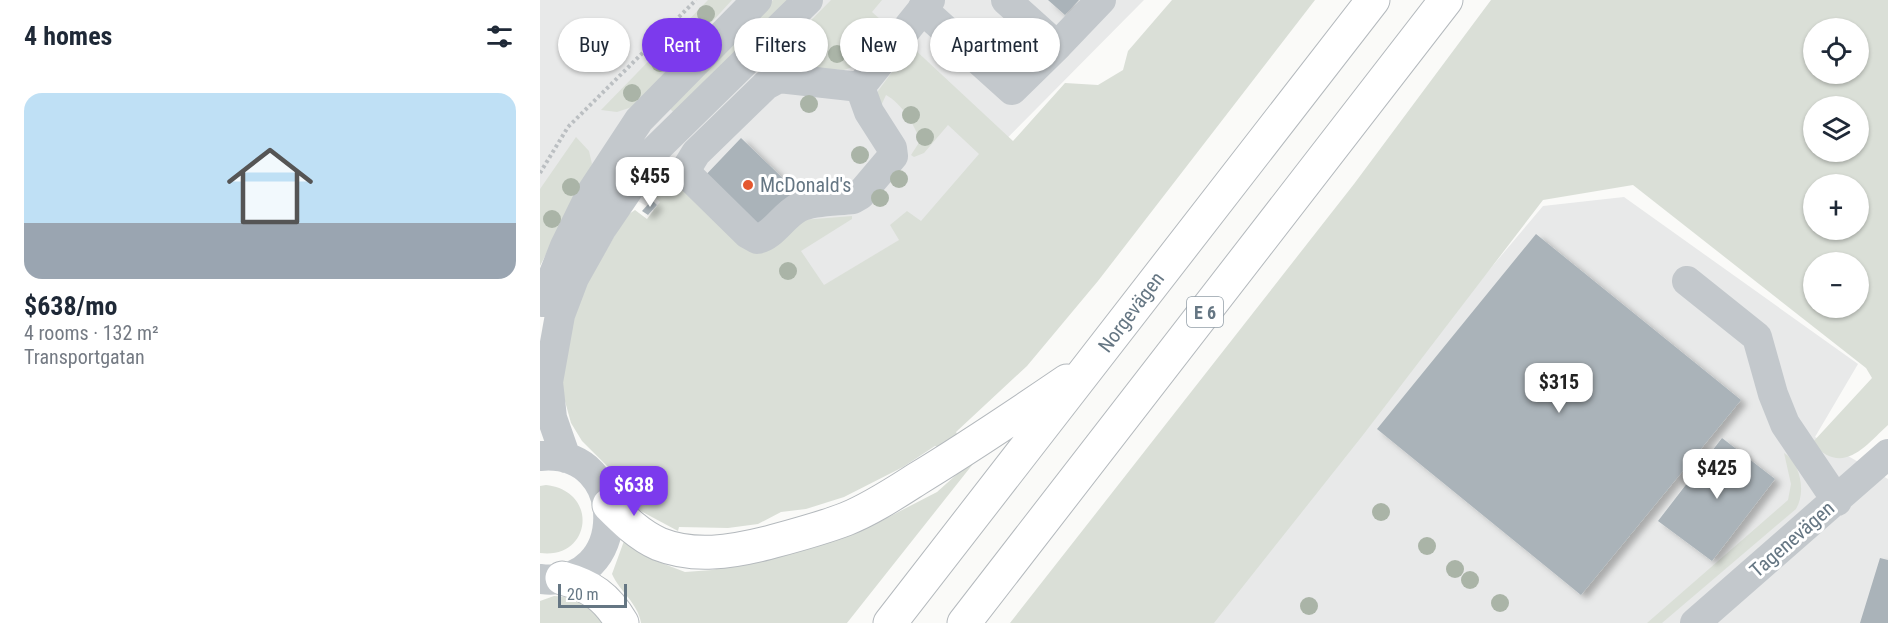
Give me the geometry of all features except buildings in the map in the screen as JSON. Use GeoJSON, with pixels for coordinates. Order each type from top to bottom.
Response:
{"type":"FeatureCollection","features":[{"type":"Feature","properties":{"kind":"highway","name":"Norgevägen"},"geometry":{"type":"LineString","coordinates":[[890,623],[1372,0]]}},
{"type":"Feature","properties":{"kind":"highway","name":"E 6"},"geometry":{"type":"LineString","coordinates":[[964,623],[1446,0]]}},
{"type":"Feature","properties":{"kind":"highway"},"geometry":{"type":"LineString","coordinates":[[609,505],[644,536],[659,544],[683,550],[726,552],[796,535],[847,519],[892,495],[962,452],[1091,365]]}},
{"type":"Feature","properties":{"kind":"highway"},"geometry":{"type":"LineString","coordinates":[[547,580],[584,584],[600,594],[622,623]]}},
{"type":"Feature","properties":{"kind":"street"},"geometry":{"type":"LineString","coordinates":[[540,313],[565,246],[591,193],[639,120],[757,0]]}},
{"type":"Feature","properties":{"kind":"street"},"geometry":{"type":"LineString","coordinates":[[547,580],[586,567],[601,549],[609,528],[609,505],[601,486],[589,471],[553,457],[548,382],[557,327],[574,278],[602,228],[655,150],[808,0]]}},
{"type":"Feature","properties":{"kind":"street"},"geometry":{"type":"LineString","coordinates":[[1006,0],[1026,18]]}},
{"type":"Feature","properties":{"kind":"street"},"geometry":{"type":"LineString","coordinates":[[1060,43],[1101,0]]}},
{"type":"Feature","properties":{"kind":"street"},"geometry":{"type":"LineString","coordinates":[[860,87],[926,5],[939,18]]}},
{"type":"Feature","properties":{"kind":"street"},"geometry":{"type":"LineString","coordinates":[[994,72],[1012,90],[1030,72]]}},
{"type":"Feature","properties":{"kind":"street"},"geometry":{"type":"LineString","coordinates":[[779,78],[860,87],[863,101],[892,148],[893,156],[882,171],[853,199],[802,205],[765,236],[758,238],[748,234],[690,177],[689,162],[696,153],[766,85],[779,78]]}},
{"type":"Feature","properties":{"kind":"street"},"geometry":{"type":"LineString","coordinates":[[1687,281],[1757,337],[1773,394],[1785,424],[1837,501]]}},
{"type":"Feature","properties":{"kind":"street","name":"Tagenevägen"},"geometry":{"type":"LineString","coordinates":[[1695,623],[1888,454]]}},
{"type":"Feature","properties":{"kind":"path"},"geometry":{"type":"LineString","coordinates":[[540,173],[568,127],[696,0]]}},
{"type":"Feature","properties":{"kind":"shaded area"},"geometry":{"type":"Polygon","coordinates":[[[540,0],[1144,0],[833,314],[567,160],[540,243],[540,0]]]}},
{"type":"Feature","properties":{"kind":"shaded area"},"geometry":{"type":"Polygon","coordinates":[[[708,0],[732,0],[716,18],[690,18],[708,0]]]}},
{"type":"Feature","properties":{"kind":"shaded area"},"geometry":{"type":"Polygon","coordinates":[[[773,0],[796,0],[778,18],[756,18],[773,0]]]}},
{"type":"Feature","properties":{"kind":"shaded area"},"geometry":{"type":"Polygon","coordinates":[[[831,0],[882,0],[872,12],[879,18],[840,18],[840,70],[828,69],[828,18],[813,18],[831,0]]]}},
{"type":"Feature","properties":{"kind":"shaded area"},"geometry":{"type":"Polygon","coordinates":[[[1172,0],[1315,0],[1098,281],[1027,366],[956,432],[958,436],[941,448],[935,446],[903,467],[844,497],[806,509],[781,512],[758,524],[728,528],[679,527],[678,531],[637,509],[626,496],[610,469],[582,441],[571,423],[560,383],[573,307],[626,216],[635,210],[647,219],[660,202],[648,191],[672,162],[802,220],[852,216],[852,219],[801,251],[824,285],[899,240],[890,225],[907,211],[921,221],[979,154],[948,125],[924,153],[914,157],[911,155],[920,141],[907,115],[886,95],[879,110],[875,99],[892,72],[918,72],[918,53],[930,64],[930,72],[939,72],[1013,141],[1065,83],[1098,85],[1123,70],[1128,51],[1172,0]]]}},
{"type":"Feature","properties":{"kind":"shaded area"},"geometry":{"type":"Polygon","coordinates":[[[1491,0],[1888,0],[1888,425],[1862,449],[1844,458],[1834,457],[1823,453],[1812,443],[1872,378],[1866,368],[1633,185],[1543,200],[1363,435],[1214,623],[1010,623],[1354,184],[1491,0]]]}},
{"type":"Feature","properties":{"kind":"shaded area"},"geometry":{"type":"Polygon","coordinates":[[[734,41],[734,63],[680,118],[670,109],[705,72],[722,72],[722,54],[734,41]]]}},
{"type":"Feature","properties":{"kind":"shaded area"},"geometry":{"type":"Polygon","coordinates":[[[642,68],[642,72],[666,72],[635,106],[617,112],[601,110],[642,68]]]}},
{"type":"Feature","properties":{"kind":"shaded area"},"geometry":{"type":"Polygon","coordinates":[[[576,137],[589,151],[592,164],[540,266],[540,189],[576,137]]]}},
{"type":"Feature","properties":{"kind":"shaded area"},"geometry":{"type":"Polygon","coordinates":[[[1624,197],[1858,364],[1815,437],[1888,479],[1888,623],[1192,623],[1543,206],[1624,197]]]}},
{"type":"Feature","properties":{"kind":"shaded area"},"geometry":{"type":"Polygon","coordinates":[[[984,450],[847,623],[641,623],[633,603],[612,574],[624,541],[659,562],[685,572],[712,570],[780,555],[879,522],[937,492],[984,450]]]}},
{"type":"Feature","properties":{"kind":"shaded area"},"geometry":{"type":"Polygon","coordinates":[[[1784,453],[1794,464],[1800,479],[1801,495],[1796,509],[1662,623],[1647,623],[1788,500],[1791,484],[1784,453]]]}},
{"type":"Feature","properties":{"kind":"shaded area"},"geometry":{"type":"Polygon","coordinates":[[[546,485],[563,490],[575,499],[581,511],[582,524],[579,536],[570,546],[557,552],[540,553],[540,486],[546,485]]]}},
{"type":"Feature","properties":{"kind":"shaded area"},"geometry":{"type":"Polygon","coordinates":[[[554,596],[570,598],[583,603],[605,623],[540,623],[540,601],[554,596]]]}},
{"type":"Feature","properties":{"kind":"place","name":"McDonald's"},"geometry":{"type":"Point","coordinates":[748,185]}}]}
